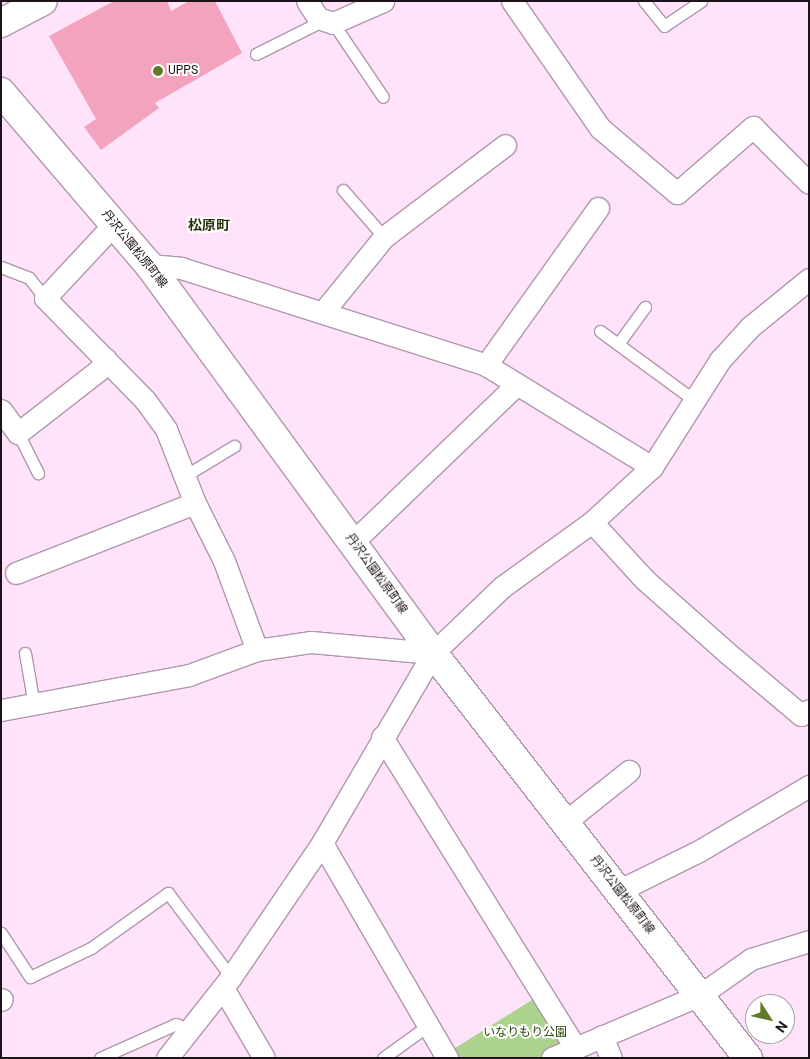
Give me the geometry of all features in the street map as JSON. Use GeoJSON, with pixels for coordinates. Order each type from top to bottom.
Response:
{"type":"FeatureCollection","features":[{"type":"Feature","properties":{"kind":"main road"},"geometry":{"type":"LineString","coordinates":[[1,23],[43,1]]}},
{"type":"Feature","properties":{"kind":"main road","name":"丹沢公園松原町線"},"geometry":{"type":"LineString","coordinates":[[1,92],[149,266],[354,541],[433,653],[748,1058]]}},
{"type":"Feature","properties":{"kind":"street"},"geometry":{"type":"LineString","coordinates":[[307,1],[328,21],[382,1]]}},
{"type":"Feature","properties":{"kind":"street"},"geometry":{"type":"LineString","coordinates":[[512,1],[600,128],[677,193],[753,127],[809,183]]}},
{"type":"Feature","properties":{"kind":"street"},"geometry":{"type":"LineString","coordinates":[[323,312],[384,237],[500,159]]}},
{"type":"Feature","properties":{"kind":"street"},"geometry":{"type":"LineString","coordinates":[[486,365],[598,208]]}},
{"type":"Feature","properties":{"kind":"street"},"geometry":{"type":"LineString","coordinates":[[114,224],[45,298],[106,360],[166,429],[194,504],[224,561],[257,650]]}},
{"type":"Feature","properties":{"kind":"street"},"geometry":{"type":"LineString","coordinates":[[149,266],[181,268],[486,365],[652,467]]}},
{"type":"Feature","properties":{"kind":"street"},"geometry":{"type":"LineString","coordinates":[[167,1058],[227,982],[322,843],[382,737],[433,653],[502,587],[592,522],[652,467],[720,360],[750,327],[809,279]]}},
{"type":"Feature","properties":{"kind":"street"},"geometry":{"type":"LineString","coordinates":[[1,410],[18,433],[99,370],[106,360]]}},
{"type":"Feature","properties":{"kind":"street"},"geometry":{"type":"LineString","coordinates":[[354,541],[517,384]]}},
{"type":"Feature","properties":{"kind":"street"},"geometry":{"type":"LineString","coordinates":[[16,573],[194,504]]}},
{"type":"Feature","properties":{"kind":"street"},"geometry":{"type":"LineString","coordinates":[[592,522],[644,579],[712,641],[801,715],[809,710]]}},
{"type":"Feature","properties":{"kind":"street"},"geometry":{"type":"LineString","coordinates":[[1,710],[189,675],[257,650],[339,642],[433,653]]}},
{"type":"Feature","properties":{"kind":"street"},"geometry":{"type":"LineString","coordinates":[[382,737],[575,1047]]}},
{"type":"Feature","properties":{"kind":"street"},"geometry":{"type":"LineString","coordinates":[[565,822],[629,771]]}},
{"type":"Feature","properties":{"kind":"street"},"geometry":{"type":"LineString","coordinates":[[618,891],[699,851],[809,786]]}},
{"type":"Feature","properties":{"kind":"street"},"geometry":{"type":"LineString","coordinates":[[322,843],[430,1024],[447,1058]]}},
{"type":"Feature","properties":{"kind":"street"},"geometry":{"type":"LineString","coordinates":[[552,1058],[700,996],[751,958],[809,941]]}},
{"type":"Feature","properties":{"kind":"street"},"geometry":{"type":"LineString","coordinates":[[227,982],[264,1058]]}},
{"type":"Feature","properties":{"kind":"street"},"geometry":{"type":"LineString","coordinates":[[602,1036],[611,1058]]}},
{"type":"Feature","properties":{"kind":"lane"},"geometry":{"type":"LineString","coordinates":[[644,1],[664,26],[701,1]]}},
{"type":"Feature","properties":{"kind":"lane"},"geometry":{"type":"LineString","coordinates":[[256,54],[328,21],[383,97]]}},
{"type":"Feature","properties":{"kind":"lane"},"geometry":{"type":"LineString","coordinates":[[343,190],[384,237]]}},
{"type":"Feature","properties":{"kind":"lane"},"geometry":{"type":"LineString","coordinates":[[1,267],[30,278],[45,298]]}},
{"type":"Feature","properties":{"kind":"lane"},"geometry":{"type":"LineString","coordinates":[[618,344],[646,306]]}},
{"type":"Feature","properties":{"kind":"lane"},"geometry":{"type":"LineString","coordinates":[[600,331],[694,400]]}},
{"type":"Feature","properties":{"kind":"lane"},"geometry":{"type":"LineString","coordinates":[[18,433],[38,473]]}},
{"type":"Feature","properties":{"kind":"lane"},"geometry":{"type":"LineString","coordinates":[[183,477],[234,446]]}},
{"type":"Feature","properties":{"kind":"lane"},"geometry":{"type":"LineString","coordinates":[[25,652],[34,705]]}},
{"type":"Feature","properties":{"kind":"lane"},"geometry":{"type":"LineString","coordinates":[[1,933],[30,977],[92,948],[168,893],[227,982]]}},
{"type":"Feature","properties":{"kind":"lane"},"geometry":{"type":"LineString","coordinates":[[100,1058],[176,1024],[189,1030]]}},
{"type":"Feature","properties":{"kind":"lane"},"geometry":{"type":"LineString","coordinates":[[383,1058],[430,1024]]}},
{"type":"Feature","properties":{"kind":"green space","name":"いなりもり公園"},"geometry":{"type":"Polygon","coordinates":[[[535,998],[561,1040],[558,1048],[538,1058],[455,1058],[452,1050],[535,998]]]}},
{"type":"Feature","properties":{"kind":"building"},"geometry":{"type":"Polygon","coordinates":[[[114,1],[167,1],[171,11],[189,1],[215,1],[242,53],[155,103],[159,108],[101,150],[84,127],[96,119],[49,36],[114,1]]]}},
{"type":"Feature","properties":{"kind":"place","name":"UPPS"},"geometry":{"type":"Point","coordinates":[158,71]}},
{"type":"Feature","properties":{"kind":"district","name":"松原町"},"geometry":{"type":"Point","coordinates":[209,225]}}]}
